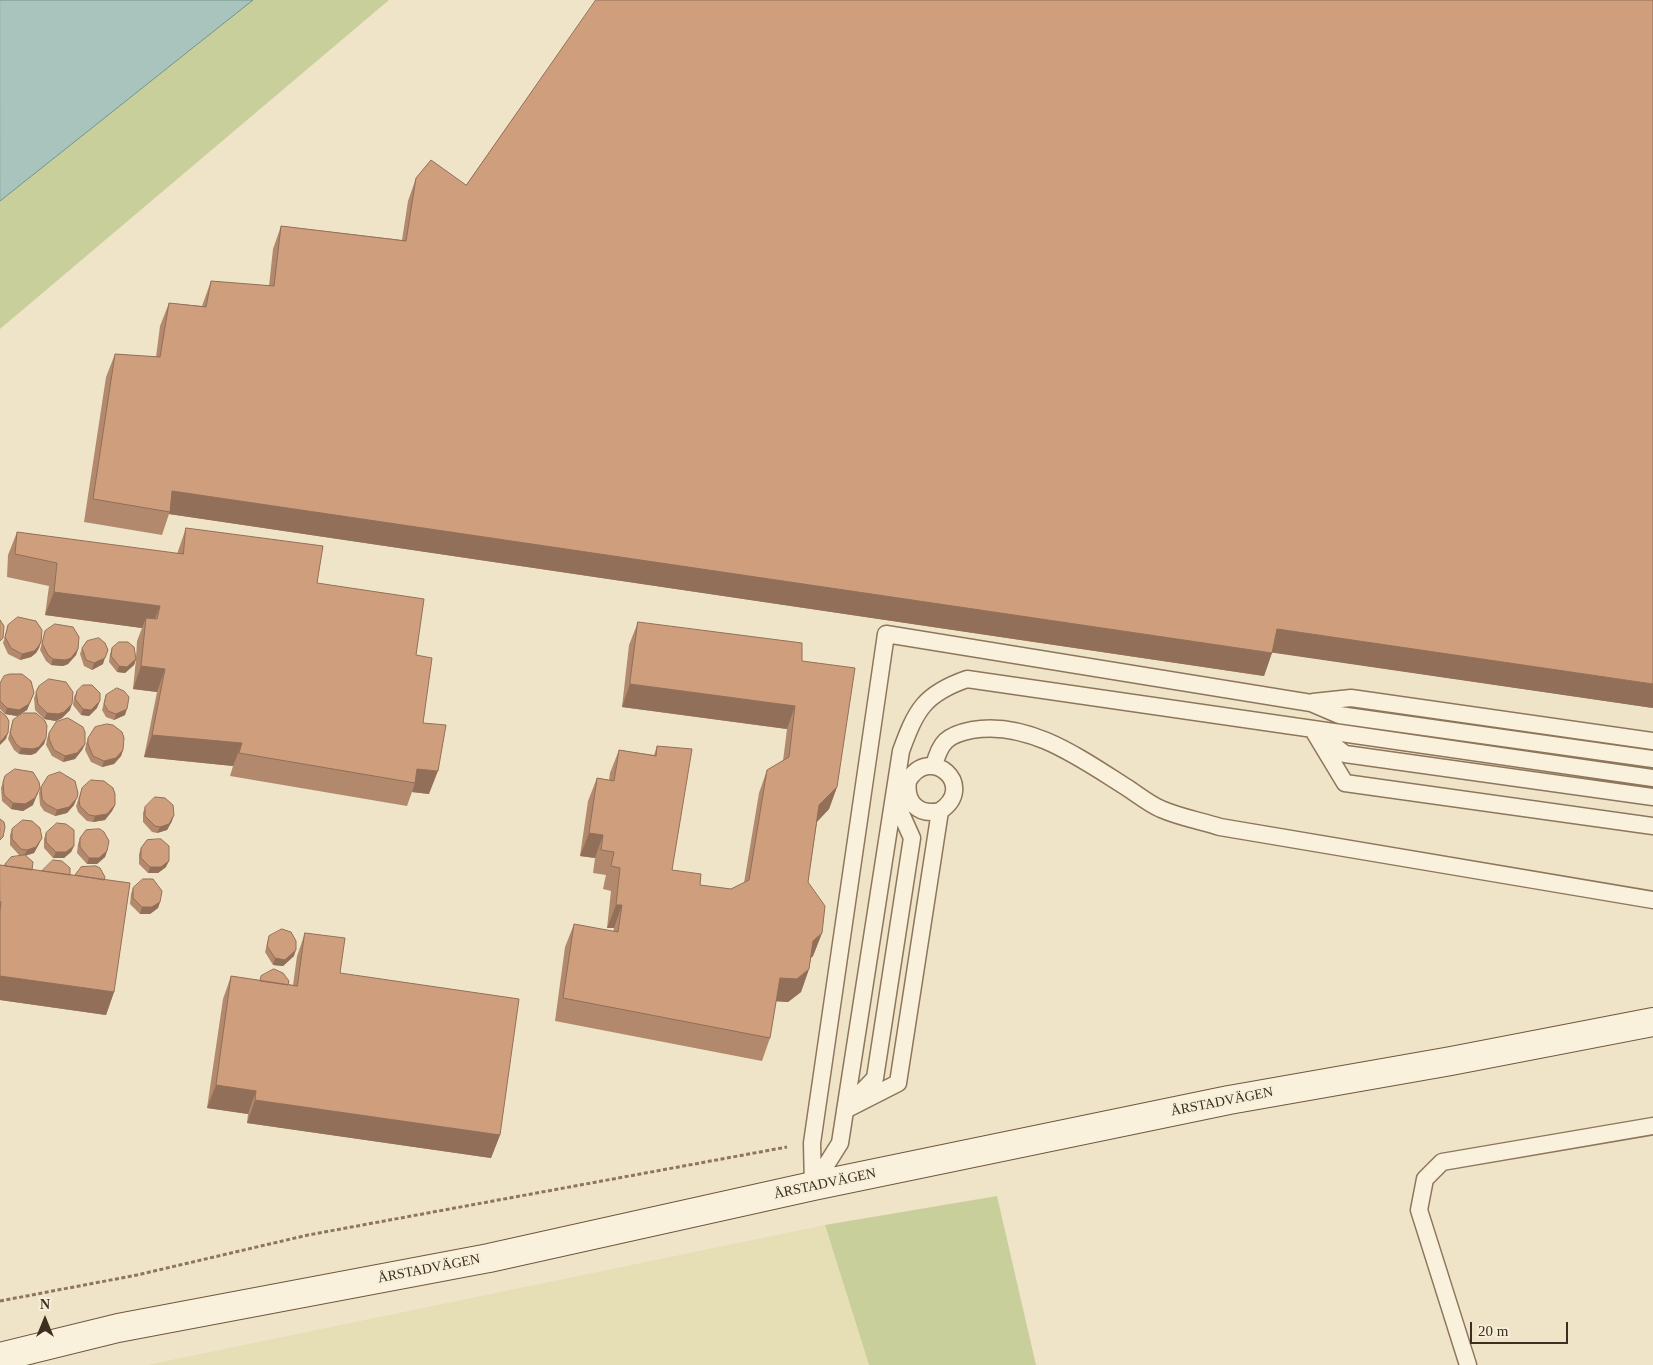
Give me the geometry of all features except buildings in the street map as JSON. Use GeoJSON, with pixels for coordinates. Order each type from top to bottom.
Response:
{"type":"FeatureCollection","features":[{"type":"Feature","properties":{"kind":"main road","name":"ÅRSTADVÄGEN"},"geometry":{"type":"LineString","coordinates":[[0,1357],[118,1328],[489,1258],[813,1186],[1229,1100],[1461,1059],[1653,1022]]}},
{"type":"Feature","properties":{"kind":"lane"},"geometry":{"type":"LineString","coordinates":[[813,1186],[812,1143],[886,634],[1311,703],[1340,715],[1653,759]]}},
{"type":"Feature","properties":{"kind":"lane"},"geometry":{"type":"LineString","coordinates":[[813,1186],[840,1143],[901,751],[914,715],[943,688],[967,679],[1653,778]]}},
{"type":"Feature","properties":{"kind":"lane"},"geometry":{"type":"LineString","coordinates":[[1311,703],[1351,698],[1653,741]]}},
{"type":"Feature","properties":{"kind":"lane"},"geometry":{"type":"LineString","coordinates":[[934,766],[938,749],[948,738],[963,732],[984,728],[1013,729],[1050,743],[1160,809],[1220,827],[1653,900]]}},
{"type":"Feature","properties":{"kind":"lane"},"geometry":{"type":"LineString","coordinates":[[1313,730],[1344,754],[1653,797]]}},
{"type":"Feature","properties":{"kind":"lane"},"geometry":{"type":"LineString","coordinates":[[1313,730],[1344,783],[1653,826]]}},
{"type":"Feature","properties":{"kind":"lane"},"geometry":{"type":"LineString","coordinates":[[934,766],[948,773],[954,786],[951,801],[940,811],[933,813],[918,810],[908,797],[907,789],[912,774],[918,769],[934,766]]}},
{"type":"Feature","properties":{"kind":"lane"},"geometry":{"type":"LineString","coordinates":[[845,1110],[875,1078],[895,956],[912,838],[894,798]]}},
{"type":"Feature","properties":{"kind":"lane"},"geometry":{"type":"LineString","coordinates":[[845,1110],[898,1083],[940,811]]}},
{"type":"Feature","properties":{"kind":"lane"},"geometry":{"type":"LineString","coordinates":[[1468,1365],[1419,1210],[1425,1179],[1442,1162],[1653,1126]]}},
{"type":"Feature","properties":{"kind":"path"},"geometry":{"type":"LineString","coordinates":[[0,1301],[137,1275],[308,1235],[708,1160],[812,1143]]}},
{"type":"Feature","properties":{"kind":"shaded area"},"geometry":{"type":"Polygon","coordinates":[[[825,1225],[869,1365],[147,1365],[825,1225]]]}},
{"type":"Feature","properties":{"kind":"green space"},"geometry":{"type":"Polygon","coordinates":[[[253,0],[389,0],[0,329],[0,201],[253,0]]]}},
{"type":"Feature","properties":{"kind":"green space"},"geometry":{"type":"Polygon","coordinates":[[[997,1196],[1036,1365],[869,1365],[825,1225],[997,1196]]]}},
{"type":"Feature","properties":{"kind":"water"},"geometry":{"type":"Polygon","coordinates":[[[0,0],[253,0],[0,201],[0,0]]]}}]}
